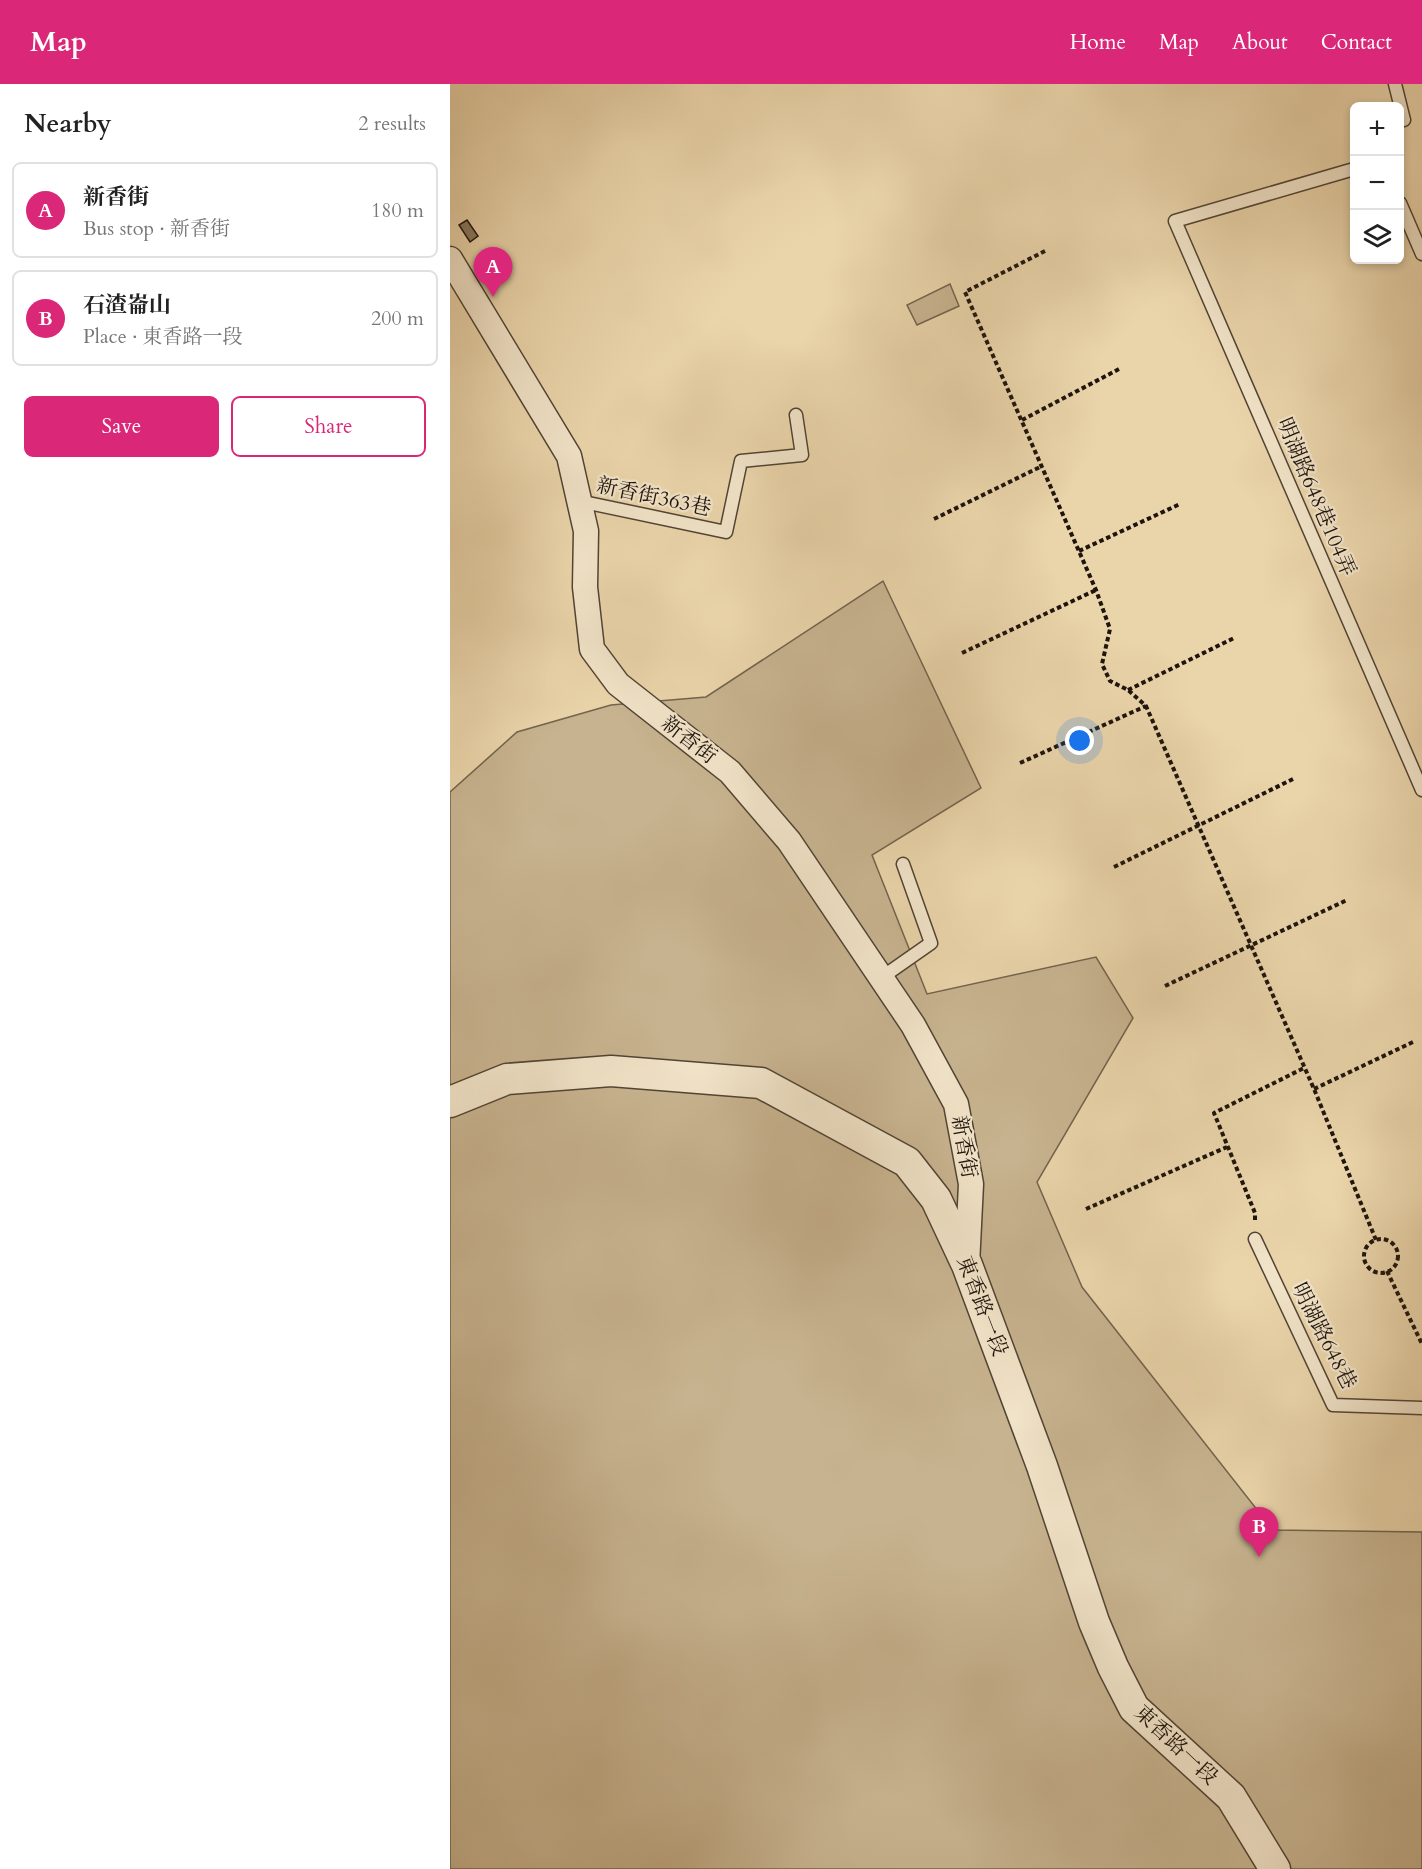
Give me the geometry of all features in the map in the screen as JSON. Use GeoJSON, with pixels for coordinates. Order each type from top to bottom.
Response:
{"type":"FeatureCollection","features":[{"type":"Feature","properties":{"kind":"street","name":"新香街"},"geometry":{"type":"LineString","coordinates":[[450,259],[568,456],[586,531],[585,587],[592,649],[618,684],[730,772],[789,841],[914,1025],[956,1104],[971,1184],[967,1265]]}},
{"type":"Feature","properties":{"kind":"street","name":"東香路一段"},"geometry":{"type":"LineString","coordinates":[[450,1102],[507,1079],[611,1071],[761,1083],[907,1161],[936,1199],[967,1265],[1042,1466],[1094,1622],[1134,1708],[1231,1797],[1275,1869]]}},
{"type":"Feature","properties":{"kind":"lane"},"geometry":{"type":"LineString","coordinates":[[1395,84],[1400,102]]}},
{"type":"Feature","properties":{"kind":"lane","name":"明湖路648巷104弄"},"geometry":{"type":"LineString","coordinates":[[1350,170],[1175,221],[1422,790]]}},
{"type":"Feature","properties":{"kind":"lane"},"geometry":{"type":"LineString","coordinates":[[1403,210],[1422,254]]}},
{"type":"Feature","properties":{"kind":"lane","name":"新香街363巷"},"geometry":{"type":"LineString","coordinates":[[579,501],[726,532],[741,461],[802,455],[796,415]]}},
{"type":"Feature","properties":{"kind":"lane"},"geometry":{"type":"LineString","coordinates":[[881,978],[931,944],[903,864]]}},
{"type":"Feature","properties":{"kind":"lane","name":"明湖路648巷"},"geometry":{"type":"LineString","coordinates":[[1255,1239],[1334,1405],[1422,1408]]}},
{"type":"Feature","properties":{"kind":"path"},"geometry":{"type":"LineString","coordinates":[[1045,251],[965,291],[1096,590],[1110,629],[1102,664],[1110,681],[1128,690],[1146,706],[1314,1089],[1376,1240]]}},
{"type":"Feature","properties":{"kind":"path"},"geometry":{"type":"LineString","coordinates":[[1022,420],[1121,368]]}},
{"type":"Feature","properties":{"kind":"path"},"geometry":{"type":"LineString","coordinates":[[934,519],[1042,466]]}},
{"type":"Feature","properties":{"kind":"path"},"geometry":{"type":"LineString","coordinates":[[1079,551],[1180,504]]}},
{"type":"Feature","properties":{"kind":"path"},"geometry":{"type":"LineString","coordinates":[[962,653],[1096,590]]}},
{"type":"Feature","properties":{"kind":"path"},"geometry":{"type":"LineString","coordinates":[[1128,690],[1234,638]]}},
{"type":"Feature","properties":{"kind":"path"},"geometry":{"type":"LineString","coordinates":[[1020,763],[1146,706]]}},
{"type":"Feature","properties":{"kind":"path"},"geometry":{"type":"LineString","coordinates":[[1114,867],[1293,779]]}},
{"type":"Feature","properties":{"kind":"path"},"geometry":{"type":"LineString","coordinates":[[1165,986],[1347,900]]}},
{"type":"Feature","properties":{"kind":"path"},"geometry":{"type":"LineString","coordinates":[[1314,1089],[1413,1042]]}},
{"type":"Feature","properties":{"kind":"path"},"geometry":{"type":"LineString","coordinates":[[1255,1239],[1255,1213],[1214,1113],[1304,1068]]}},
{"type":"Feature","properties":{"kind":"path"},"geometry":{"type":"LineString","coordinates":[[1086,1209],[1227,1148]]}},
{"type":"Feature","properties":{"kind":"path"},"geometry":{"type":"LineString","coordinates":[[1376,1240],[1387,1240],[1396,1247],[1397,1259],[1392,1268],[1387,1271],[1372,1270],[1365,1261],[1367,1246],[1376,1240]]}},
{"type":"Feature","properties":{"kind":"path"},"geometry":{"type":"LineString","coordinates":[[1387,1271],[1422,1344]]}},
{"type":"Feature","properties":{"kind":"shaded area"},"geometry":{"type":"Polygon","coordinates":[[[950,284],[959,306],[917,325],[907,305],[950,284]]]}},
{"type":"Feature","properties":{"kind":"shaded area"},"geometry":{"type":"Polygon","coordinates":[[[883,581],[981,788],[872,855],[927,994],[1096,957],[1133,1018],[1037,1182],[1082,1287],[1273,1530],[1422,1532],[1422,1869],[450,1869],[450,792],[517,732],[611,705],[706,697],[883,581]]]}},
{"type":"Feature","properties":{"kind":"building"},"geometry":{"type":"Polygon","coordinates":[[[467,220],[478,236],[470,242],[459,225],[467,220]]]}},
{"type":"Feature","properties":{"kind":"place","name":"新香街"},"geometry":{"type":"Point","coordinates":[493,297]}},
{"type":"Feature","properties":{"kind":"place","name":"石渣崙山"},"geometry":{"type":"Point","coordinates":[1259,1557]}}]}
